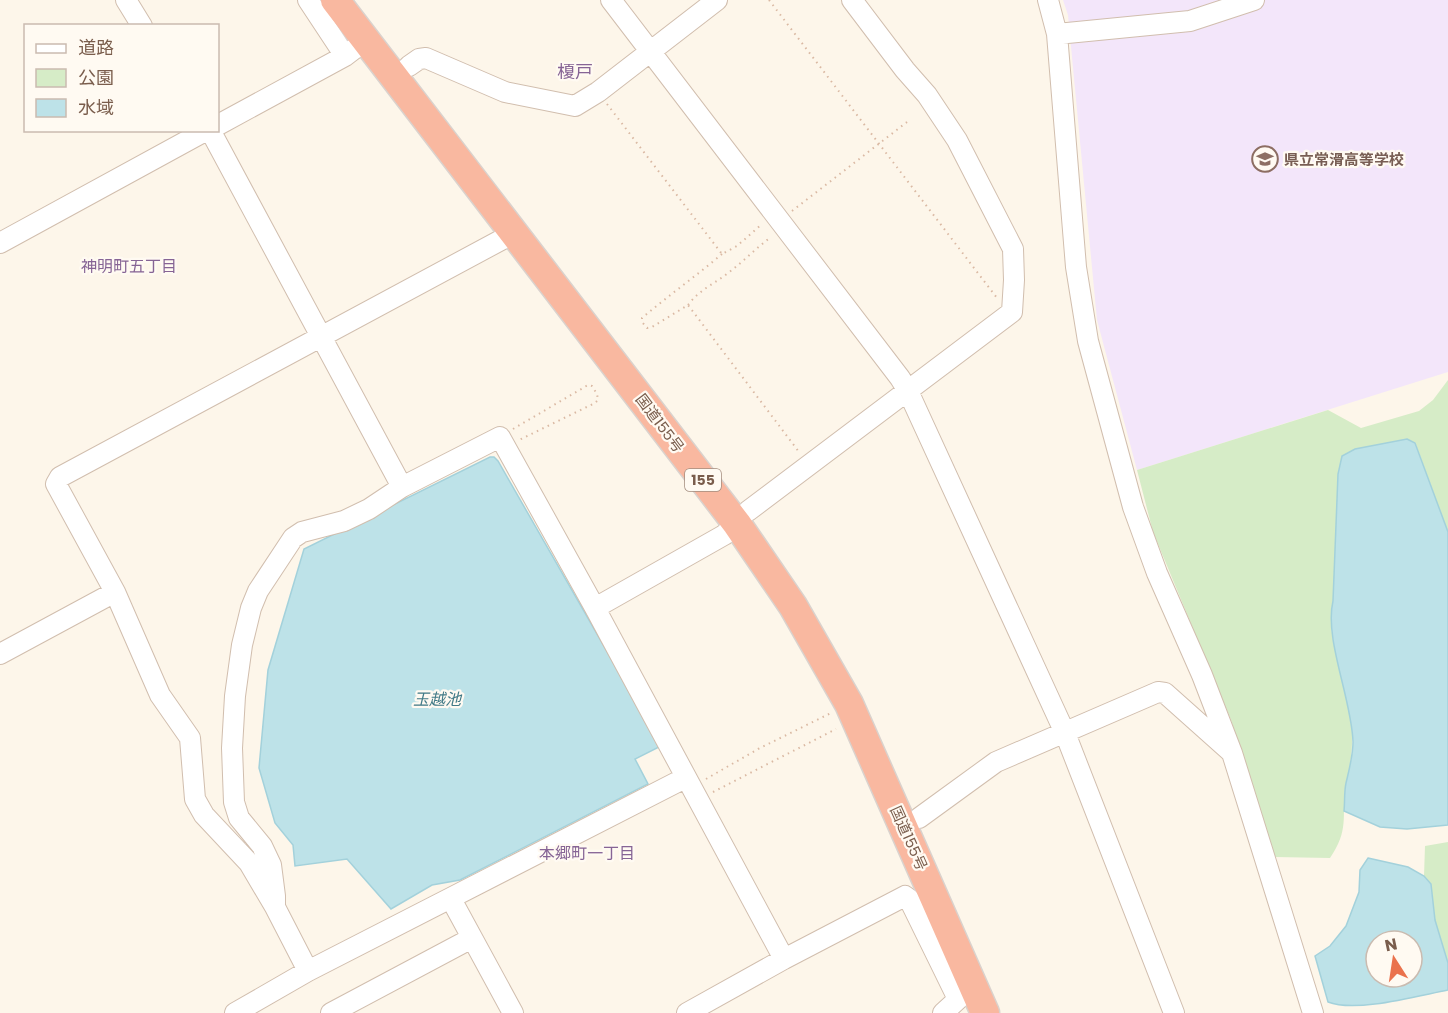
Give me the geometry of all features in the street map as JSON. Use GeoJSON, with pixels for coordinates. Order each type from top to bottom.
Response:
{"type":"FeatureCollection","features":[{"type":"Feature","properties":{"kind":"highway","name":"国道155号"},"geometry":{"type":"LineString","coordinates":[[335,0],[355,48],[514,233],[808,596],[832,634],[863,695],[1006,1013]]}},
{"type":"Feature","properties":{"kind":"highway","name":"国道155号"},"geometry":{"type":"LineString","coordinates":[[358,0],[743,518],[839,685],[882,776],[966,992],[985,1013]]}},
{"type":"Feature","properties":{"kind":"street"},"geometry":{"type":"LineString","coordinates":[[126,0],[141,24]]}},
{"type":"Feature","properties":{"kind":"street"},"geometry":{"type":"LineString","coordinates":[[219,124],[355,48],[308,0]]}},
{"type":"Feature","properties":{"kind":"street"},"geometry":{"type":"LineString","coordinates":[[611,0],[908,391],[1065,732],[1174,1013]]}},
{"type":"Feature","properties":{"kind":"street"},"geometry":{"type":"LineString","coordinates":[[409,66],[419,59],[426,58],[505,92],[575,106],[598,92],[717,0]]}},
{"type":"Feature","properties":{"kind":"street"},"geometry":{"type":"LineString","coordinates":[[595,608],[724,535],[810,466],[1012,312],[1015,256],[1013,249],[957,140],[927,95],[852,0]]}},
{"type":"Feature","properties":{"kind":"street"},"geometry":{"type":"LineString","coordinates":[[1048,0],[1057,34],[1076,267],[1088,341],[1133,507],[1157,573],[1202,675],[1232,753],[1313,1013]]}},
{"type":"Feature","properties":{"kind":"street"},"geometry":{"type":"LineString","coordinates":[[1057,34],[1190,21],[1254,0]]}},
{"type":"Feature","properties":{"kind":"street"},"geometry":{"type":"LineString","coordinates":[[0,243],[204,132]]}},
{"type":"Feature","properties":{"kind":"street"},"geometry":{"type":"LineString","coordinates":[[209,132],[402,487]]}},
{"type":"Feature","properties":{"kind":"street"},"geometry":{"type":"LineString","coordinates":[[308,971],[249,863],[204,815],[195,800],[190,738],[160,695],[115,592],[56,484],[60,477],[514,233]]}},
{"type":"Feature","properties":{"kind":"street"},"geometry":{"type":"LineString","coordinates":[[275,907],[276,896],[271,865],[262,846],[239,818],[232,786],[235,696],[251,608],[258,591],[293,538],[302,532],[344,521],[369,509],[402,487],[503,442],[784,959]]}},
{"type":"Feature","properties":{"kind":"street"},"geometry":{"type":"LineString","coordinates":[[0,654],[115,592]]}},
{"type":"Feature","properties":{"kind":"street"},"geometry":{"type":"LineString","coordinates":[[919,818],[996,762],[1162,692],[1232,753]]}},
{"type":"Feature","properties":{"kind":"street"},"geometry":{"type":"LineString","coordinates":[[235,1013],[308,971],[451,899],[691,789]]}},
{"type":"Feature","properties":{"kind":"street"},"geometry":{"type":"LineString","coordinates":[[687,1013],[905,896],[966,992],[943,1013]]}},
{"type":"Feature","properties":{"kind":"street"},"geometry":{"type":"LineString","coordinates":[[451,899],[513,1013]]}},
{"type":"Feature","properties":{"kind":"street"},"geometry":{"type":"LineString","coordinates":[[331,1013],[472,938]]}},
{"type":"Feature","properties":{"kind":"path"},"geometry":{"type":"LineString","coordinates":[[769,0],[1008,315]]}},
{"type":"Feature","properties":{"kind":"path"},"geometry":{"type":"LineString","coordinates":[[598,92],[722,255]]}},
{"type":"Feature","properties":{"kind":"path"},"geometry":{"type":"LineString","coordinates":[[780,220],[725,276],[704,288],[688,305],[652,327],[647,328],[642,322],[642,318],[671,293],[700,274],[722,255],[780,220],[907,122]]}},
{"type":"Feature","properties":{"kind":"path"},"geometry":{"type":"LineString","coordinates":[[688,305],[810,466]]}},
{"type":"Feature","properties":{"kind":"path"},"geometry":{"type":"LineString","coordinates":[[588,385],[592,386],[597,394],[598,399],[595,403],[503,442],[588,385]]}},
{"type":"Feature","properties":{"kind":"path"},"geometry":{"type":"LineString","coordinates":[[691,789],[758,749],[832,712],[835,720]]}},
{"type":"Feature","properties":{"kind":"path"},"geometry":{"type":"LineString","coordinates":[[691,789],[752,774],[839,728]]}},
{"type":"Feature","properties":{"kind":"shaded area","name":"県立常滑高等学校"},"geometry":{"type":"Polygon","coordinates":[[[1063,0],[1448,0],[1448,372],[1137,470],[1097,320],[1068,15],[1063,0]]]}},
{"type":"Feature","properties":{"kind":"green space"},"geometry":{"type":"Polygon","coordinates":[[[1448,380],[1448,532],[1415,442],[1333,601],[1331,626],[1349,705],[1352,735],[1352,750],[1345,788],[1344,824],[1340,839],[1330,858],[1275,857],[1231,720],[1153,532],[1137,470],[1328,410],[1361,428],[1419,411],[1433,400],[1448,380]]]}},
{"type":"Feature","properties":{"kind":"green space"},"geometry":{"type":"Polygon","coordinates":[[[1448,842],[1448,963],[1435,920],[1431,884],[1424,876],[1425,846],[1448,842]]]}},
{"type":"Feature","properties":{"kind":"water"},"geometry":{"type":"Polygon","coordinates":[[[1407,439],[1415,443],[1448,532],[1448,825],[1407,829],[1380,827],[1344,811],[1345,786],[1352,758],[1353,742],[1335,651],[1331,616],[1338,474],[1342,456],[1355,449],[1407,439]]]}},
{"type":"Feature","properties":{"kind":"water","name":"玉越池"},"geometry":{"type":"Polygon","coordinates":[[[490,457],[498,461],[661,746],[635,759],[648,784],[460,880],[432,885],[391,909],[347,859],[295,866],[293,845],[275,823],[259,768],[268,670],[304,549],[490,457]]]}},
{"type":"Feature","properties":{"kind":"water"},"geometry":{"type":"Polygon","coordinates":[[[1368,858],[1408,867],[1424,876],[1431,884],[1435,920],[1448,963],[1448,990],[1370,1005],[1340,1005],[1328,1002],[1315,956],[1330,946],[1346,926],[1359,892],[1360,870],[1368,858]]]}},
{"type":"Feature","properties":{"kind":"place","name":"県立常滑高等学校"},"geometry":{"type":"Point","coordinates":[1265,159]}},
{"type":"Feature","properties":{"kind":"district","name":"榎戸"},"geometry":{"type":"Point","coordinates":[575,71]}},
{"type":"Feature","properties":{"kind":"district","name":"神明町五丁目"},"geometry":{"type":"Point","coordinates":[129,266]}},
{"type":"Feature","properties":{"kind":"district","name":"本郷町一丁目"},"geometry":{"type":"Point","coordinates":[587,853]}}]}
